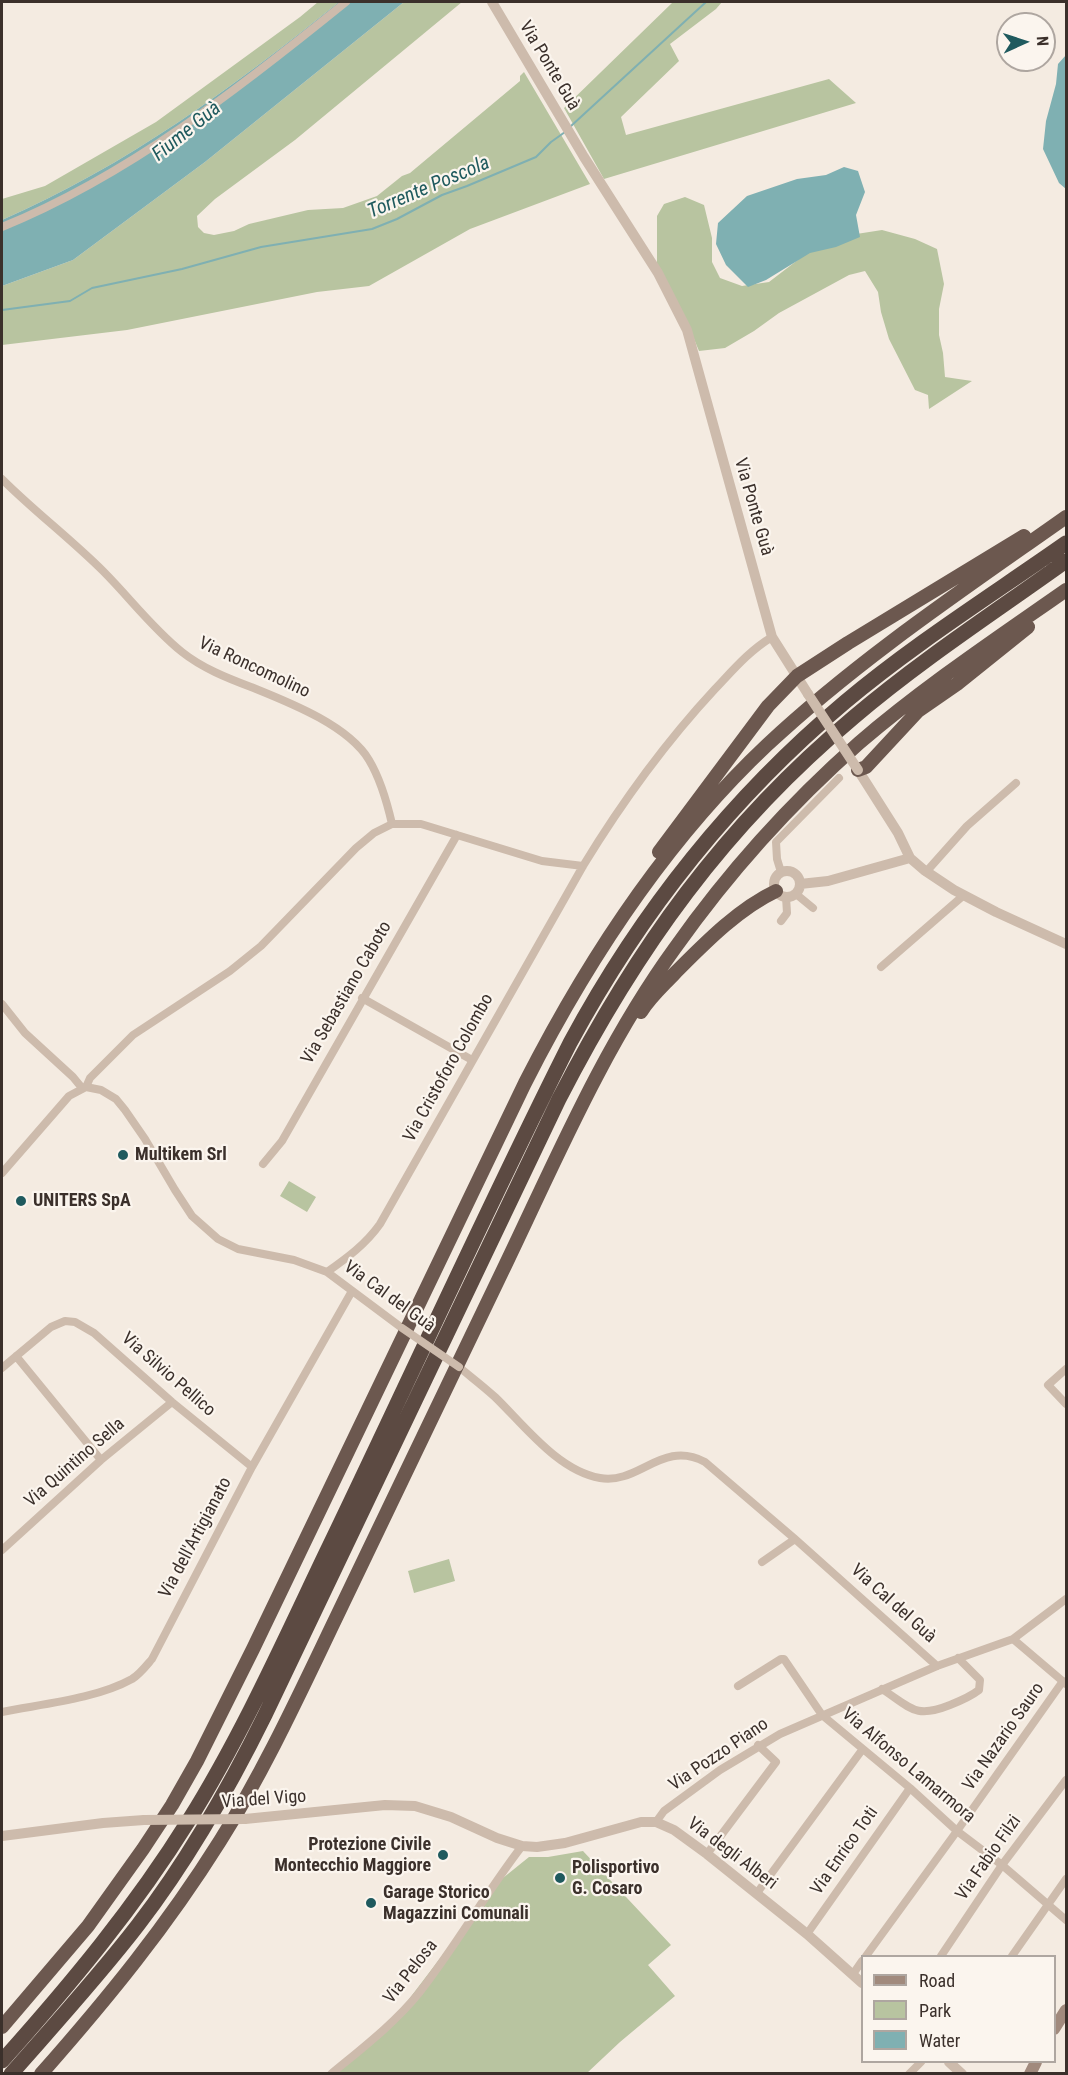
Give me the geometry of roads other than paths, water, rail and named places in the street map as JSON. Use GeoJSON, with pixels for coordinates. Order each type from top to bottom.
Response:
{"type":"FeatureCollection","features":[{"type":"Feature","properties":{"kind":"highway"},"geometry":{"type":"LineString","coordinates":[[2,2027],[88,1926],[155,1831],[197,1761],[254,1649],[515,1104],[588,958],[612,919],[727,758],[768,706],[797,676],[1066,511]]}},
{"type":"Feature","properties":{"kind":"highway"},"geometry":{"type":"LineString","coordinates":[[568,999],[623,914],[660,864],[729,784],[766,746],[862,663],[1066,516]]}},
{"type":"Feature","properties":{"kind":"highway"},"geometry":{"type":"LineString","coordinates":[[2,2061],[127,1912],[163,1861],[212,1781],[272,1665],[564,1054],[594,997],[646,916],[722,822],[813,730],[846,701],[908,654],[1066,543]]}},
{"type":"Feature","properties":{"kind":"highway"},"geometry":{"type":"LineString","coordinates":[[11,2073],[88,1987],[140,1923],[177,1870],[224,1794],[269,1707],[559,1099],[605,1012],[654,935],[722,847],[809,756],[860,711],[922,663],[1066,561]]}},
{"type":"Feature","properties":{"kind":"highway"},"geometry":{"type":"LineString","coordinates":[[41,2073],[91,2017],[161,1930],[222,1838],[254,1783],[572,1126],[620,1033],[667,959],[726,881],[776,823],[819,779],[894,714],[1066,590]]}},
{"type":"Feature","properties":{"kind":"highway"},"geometry":{"type":"LineString","coordinates":[[858,770],[866,767],[918,711],[957,684],[1066,598]]}},
{"type":"Feature","properties":{"kind":"highway"},"geometry":{"type":"LineString","coordinates":[[572,1126],[644,1007],[695,953],[747,908],[789,891]]}},
{"type":"Feature","properties":{"kind":"main road"},"geometry":{"type":"LineString","coordinates":[[1056,2026],[1066,2010]]}},
{"type":"Feature","properties":{"kind":"street"},"geometry":{"type":"LineString","coordinates":[[2,226],[34,214],[111,173],[165,138],[289,48],[346,2]]}},
{"type":"Feature","properties":{"kind":"street","name":"Via Ponte Guà"},"geometry":{"type":"LineString","coordinates":[[492,2],[572,137],[658,273],[687,330],[772,637],[898,833],[910,858],[926,872],[964,895],[1066,944]]}},
{"type":"Feature","properties":{"kind":"street","name":"Via Roncomolino"},"geometry":{"type":"LineString","coordinates":[[2,479],[102,570],[154,628],[184,653],[208,668],[318,717],[359,747],[369,760],[385,793],[392,824]]}},
{"type":"Feature","properties":{"kind":"street","name":"Via Cristoforo Colombo"},"geometry":{"type":"LineString","coordinates":[[327,1272],[358,1249],[376,1230],[583,866],[614,816],[682,725],[754,648],[772,637]]}},
{"type":"Feature","properties":{"kind":"street"},"geometry":{"type":"LineString","coordinates":[[782,872],[777,860],[776,842],[839,778]]}},
{"type":"Feature","properties":{"kind":"street"},"geometry":{"type":"LineString","coordinates":[[926,872],[967,826],[1016,783]]}},
{"type":"Feature","properties":{"kind":"street"},"geometry":{"type":"LineString","coordinates":[[2,1173],[60,1104],[84,1088],[90,1078],[133,1035],[238,965],[261,946],[356,848],[374,833],[392,824],[421,824],[542,861],[583,866]]}},
{"type":"Feature","properties":{"kind":"street","name":"Via Sebastiano Caboto"},"geometry":{"type":"LineString","coordinates":[[262,1164],[282,1141],[457,836]]}},
{"type":"Feature","properties":{"kind":"street"},"geometry":{"type":"LineString","coordinates":[[789,891],[910,858]]}},
{"type":"Feature","properties":{"kind":"street"},"geometry":{"type":"LineString","coordinates":[[781,921],[787,913],[789,891],[798,876],[790,871],[782,872],[774,882],[789,891],[813,908]]}},
{"type":"Feature","properties":{"kind":"street"},"geometry":{"type":"LineString","coordinates":[[881,968],[964,895]]}},
{"type":"Feature","properties":{"kind":"street"},"geometry":{"type":"LineString","coordinates":[[362,999],[472,1060]]}},
{"type":"Feature","properties":{"kind":"street","name":"Via Cal del Guà"},"geometry":{"type":"LineString","coordinates":[[2,1004],[25,1033],[84,1088],[102,1090],[116,1099],[146,1139],[174,1190],[192,1216],[218,1239],[238,1249],[294,1260],[327,1272],[459,1367],[564,1462],[599,1478],[618,1478],[666,1457],[689,1455],[705,1462],[937,1666],[1013,1639],[1066,1599]]}},
{"type":"Feature","properties":{"kind":"street","name":"Via dell'Artigianato"},"geometry":{"type":"LineString","coordinates":[[2,1712],[90,1694],[135,1677],[153,1658],[252,1467],[352,1291]]}},
{"type":"Feature","properties":{"kind":"street","name":"Via Silvio Pellico"},"geometry":{"type":"LineString","coordinates":[[16,1356],[57,1323],[69,1321],[84,1326],[252,1467]]}},
{"type":"Feature","properties":{"kind":"street"},"geometry":{"type":"LineString","coordinates":[[2,1368],[16,1356],[101,1460]]}},
{"type":"Feature","properties":{"kind":"street"},"geometry":{"type":"LineString","coordinates":[[1066,1369],[1048,1385],[1066,1404]]}},
{"type":"Feature","properties":{"kind":"street","name":"Via Quintino Sella"},"geometry":{"type":"LineString","coordinates":[[2,1550],[101,1460],[172,1402]]}},
{"type":"Feature","properties":{"kind":"street"},"geometry":{"type":"LineString","coordinates":[[762,1562],[795,1539]]}},
{"type":"Feature","properties":{"kind":"street"},"geometry":{"type":"LineString","coordinates":[[1013,1639],[1065,1683]]}},
{"type":"Feature","properties":{"kind":"street"},"geometry":{"type":"LineString","coordinates":[[882,1689],[911,1708],[924,1712],[931,1712],[970,1697],[979,1690],[980,1680],[958,1658]]}},
{"type":"Feature","properties":{"kind":"street","name":"Via Alfonso Lamarmora"},"geometry":{"type":"LineString","coordinates":[[738,1686],[784,1659],[822,1715],[910,1788],[957,1831],[1002,1865],[1066,1920]]}},
{"type":"Feature","properties":{"kind":"street","name":"Via Pozzo Piano"},"geometry":{"type":"LineString","coordinates":[[656,1822],[664,1811],[758,1745],[937,1666]]}},
{"type":"Feature","properties":{"kind":"street","name":"Via Nazario Sauro"},"geometry":{"type":"LineString","coordinates":[[867,1955],[1065,1683]]}},
{"type":"Feature","properties":{"kind":"street"},"geometry":{"type":"LineString","coordinates":[[707,1854],[776,1762],[758,1745]]}},
{"type":"Feature","properties":{"kind":"street"},"geometry":{"type":"LineString","coordinates":[[757,1893],[862,1750]]}},
{"type":"Feature","properties":{"kind":"street","name":"Via Fabio Filzi"},"geometry":{"type":"LineString","coordinates":[[942,1955],[1002,1865],[1066,1780]]}},
{"type":"Feature","properties":{"kind":"street","name":"Via Enrico Toti"},"geometry":{"type":"LineString","coordinates":[[807,1934],[910,1788]]}},
{"type":"Feature","properties":{"kind":"street","name":"Via del Vigo"},"geometry":{"type":"LineString","coordinates":[[2,1836],[103,1822],[245,1819],[385,1805],[415,1806],[451,1817],[497,1838],[522,1846]]}},
{"type":"Feature","properties":{"kind":"street"},"geometry":{"type":"LineString","coordinates":[[522,1846],[537,1847],[565,1843],[641,1822],[656,1822]]}},
{"type":"Feature","properties":{"kind":"street","name":"Via degli Alberi"},"geometry":{"type":"LineString","coordinates":[[656,1822],[674,1830],[757,1893],[861,1982]]}},
{"type":"Feature","properties":{"kind":"street","name":"Via Pelosa"},"geometry":{"type":"LineString","coordinates":[[331,2073],[382,2032],[418,1995],[501,1872],[522,1846]]}},
{"type":"Feature","properties":{"kind":"street"},"geometry":{"type":"LineString","coordinates":[[1013,1955],[1066,1879]]}},
{"type":"Feature","properties":{"kind":"street"},"geometry":{"type":"LineString","coordinates":[[853,1974],[861,1962]]}},
{"type":"Feature","properties":{"kind":"water","name":"Fiume Guà"},"geometry":{"type":"Polygon","coordinates":[[[339,2],[404,2],[205,162],[73,260],[2,286],[2,220],[92,175],[178,123],[339,2]]]}},
{"type":"Feature","properties":{"kind":"water"},"geometry":{"type":"Polygon","coordinates":[[[1066,55],[1066,189],[1059,183],[1043,149],[1046,121],[1056,84],[1058,64],[1066,55]]]}},
{"type":"Feature","properties":{"kind":"water"},"geometry":{"type":"Polygon","coordinates":[[[844,167],[858,171],[865,192],[856,215],[860,237],[836,247],[810,253],[766,280],[748,287],[726,265],[716,244],[718,223],[747,196],[797,179],[826,175],[844,167]]]}},
{"type":"Feature","properties":{"kind":"waterway","name":"Torrente Poscola"},"geometry":{"type":"LineString","coordinates":[[571,126],[706,2]]}},
{"type":"Feature","properties":{"kind":"waterway","name":"Torrente Poscola"},"geometry":{"type":"LineString","coordinates":[[2,310],[70,301],[92,288],[182,269],[261,247],[372,229],[397,219],[442,195],[536,157],[565,132]]}},
{"type":"Feature","properties":{"kind":"place","name":"Multikem Srl"},"geometry":{"type":"Point","coordinates":[123,1155]}},
{"type":"Feature","properties":{"kind":"place","name":"UNITERS SpA"},"geometry":{"type":"Point","coordinates":[21,1201]}},
{"type":"Feature","properties":{"kind":"place","name":"Protezione Civile Montecchio Maggiore"},"geometry":{"type":"Point","coordinates":[443,1855]}},
{"type":"Feature","properties":{"kind":"place","name":"Polisportivo G. Cosaro"},"geometry":{"type":"Point","coordinates":[560,1878]}},
{"type":"Feature","properties":{"kind":"place","name":"Garage Storico Magazzini Comunali"},"geometry":{"type":"Point","coordinates":[371,1903]}}]}
